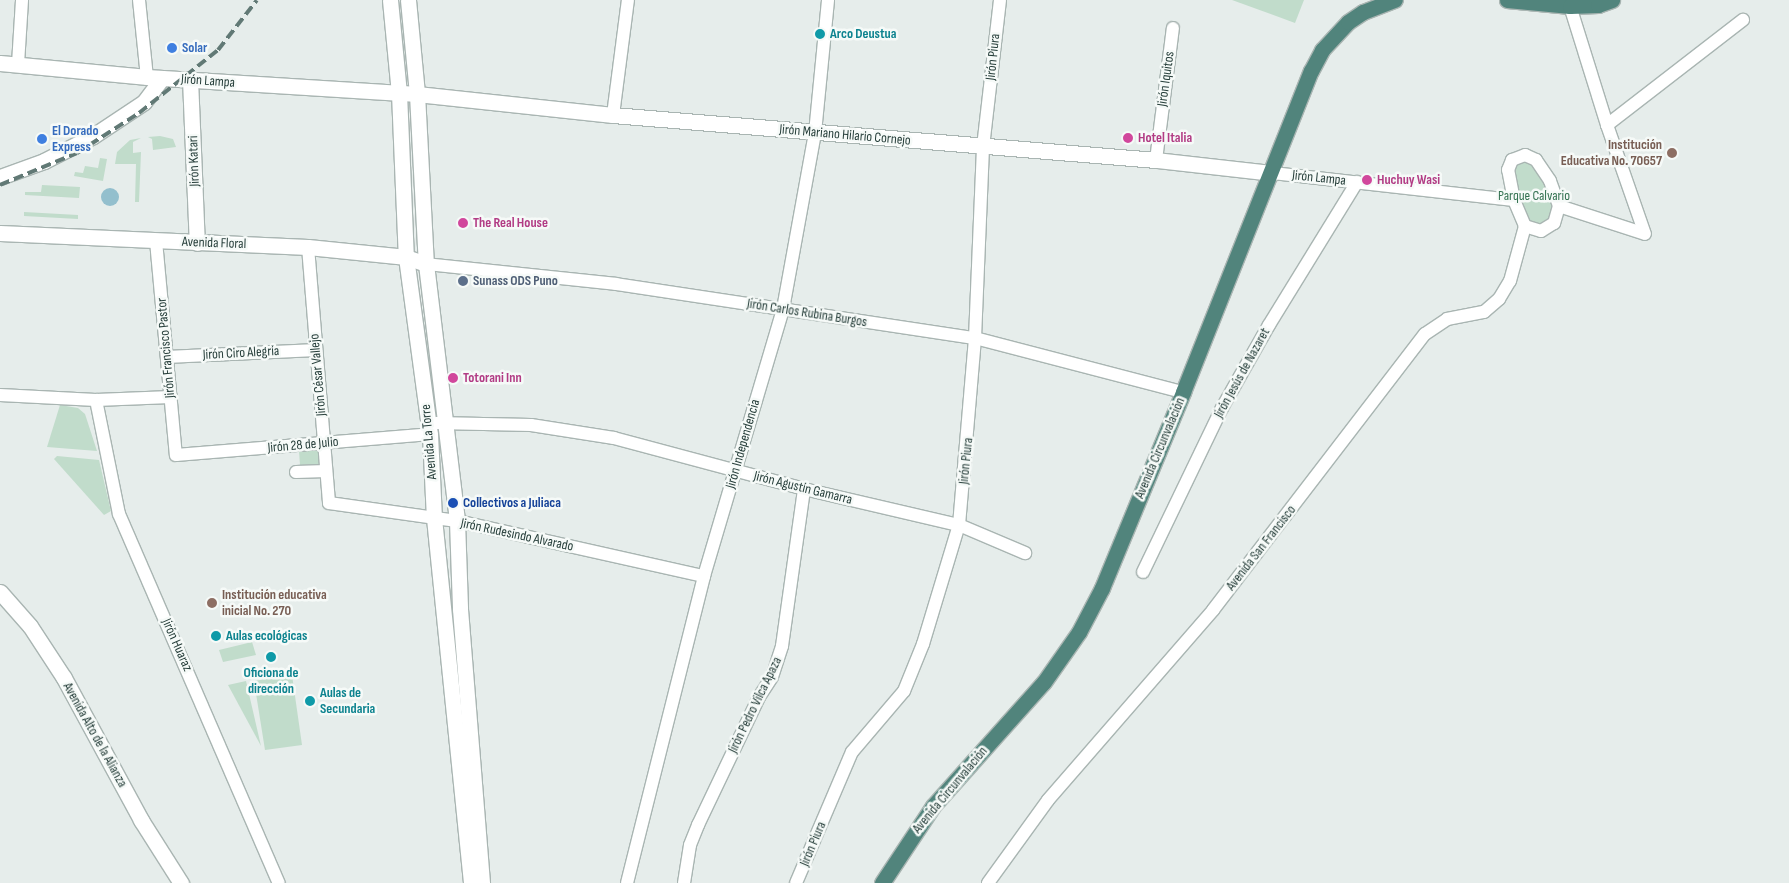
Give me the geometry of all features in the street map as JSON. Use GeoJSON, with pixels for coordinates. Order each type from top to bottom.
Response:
{"type":"FeatureCollection","features":[{"type":"Feature","properties":{"kind":"highway","name":"Avenida Circunvalación"},"geometry":{"type":"LineString","coordinates":[[882,883],[933,806],[1044,682],[1079,632],[1102,588],[1322,50],[1348,22],[1362,12],[1395,0]]}},
{"type":"Feature","properties":{"kind":"highway"},"geometry":{"type":"LineString","coordinates":[[1507,0],[1570,6],[1598,5],[1612,0]]}},
{"type":"Feature","properties":{"kind":"street"},"geometry":{"type":"LineString","coordinates":[[18,64],[22,0]]}},
{"type":"Feature","properties":{"kind":"street"},"geometry":{"type":"LineString","coordinates":[[139,0],[146,76]]}},
{"type":"Feature","properties":{"kind":"street","name":"Avenida La Torre"},"geometry":{"type":"LineString","coordinates":[[390,0],[399,93],[406,257],[429,429],[434,518],[471,883]]}},
{"type":"Feature","properties":{"kind":"street","name":"Avenida La Torre"},"geometry":{"type":"LineString","coordinates":[[408,0],[417,94],[426,264],[447,423],[457,521],[460,609],[482,883]]}},
{"type":"Feature","properties":{"kind":"street"},"geometry":{"type":"LineString","coordinates":[[613,116],[628,0]]}},
{"type":"Feature","properties":{"kind":"street","name":"Jirón Independencia"},"geometry":{"type":"LineString","coordinates":[[628,883],[704,576],[782,309],[815,133],[828,0]]}},
{"type":"Feature","properties":{"kind":"street","name":"Jirón Piura"},"geometry":{"type":"LineString","coordinates":[[796,883],[852,752],[904,691],[923,644],[959,526],[975,338],[983,147],[1000,0]]}},
{"type":"Feature","properties":{"kind":"street"},"geometry":{"type":"LineString","coordinates":[[1559,206],[1645,234],[1607,125],[1570,6]]}},
{"type":"Feature","properties":{"kind":"street"},"geometry":{"type":"LineString","coordinates":[[1607,125],[1743,20]]}},
{"type":"Feature","properties":{"kind":"street","name":"Jirón Iquitos"},"geometry":{"type":"LineString","coordinates":[[1156,160],[1173,28]]}},
{"type":"Feature","properties":{"kind":"street","name":"Jirón Lampa"},"geometry":{"type":"LineString","coordinates":[[0,63],[162,78],[417,94]]}},
{"type":"Feature","properties":{"kind":"street"},"geometry":{"type":"LineString","coordinates":[[0,177],[44,161],[93,136],[144,102],[162,78]]}},
{"type":"Feature","properties":{"kind":"street","name":"Jirón Katari"},"geometry":{"type":"LineString","coordinates":[[190,80],[197,242]]}},
{"type":"Feature","properties":{"kind":"street","name":"Jirón Mariano Hilario Cornejo"},"geometry":{"type":"LineString","coordinates":[[417,94],[613,116],[1156,160],[1272,173]]}},
{"type":"Feature","properties":{"kind":"street"},"geometry":{"type":"LineString","coordinates":[[1525,155],[1536,160],[1559,206],[1554,223],[1541,231],[1525,226],[1514,200],[1508,170],[1512,160],[1525,155]]}},
{"type":"Feature","properties":{"kind":"street","name":"Jirón Lampa"},"geometry":{"type":"LineString","coordinates":[[1272,173],[1514,200]]}},
{"type":"Feature","properties":{"kind":"street","name":"Jirón Jesús de Nazaret"},"geometry":{"type":"LineString","coordinates":[[1143,572],[1222,408],[1268,325],[1357,182]]}},
{"type":"Feature","properties":{"kind":"street","name":"Avenida San Francisco"},"geometry":{"type":"LineString","coordinates":[[988,883],[1048,800],[1213,610],[1425,334],[1447,319],[1484,312],[1499,299],[1510,281],[1525,226]]}},
{"type":"Feature","properties":{"kind":"street","name":"Avenida Floral"},"geometry":{"type":"LineString","coordinates":[[0,233],[308,247],[406,257],[426,264]]}},
{"type":"Feature","properties":{"kind":"street","name":"Jirón Francisco Pastor"},"geometry":{"type":"LineString","coordinates":[[156,241],[176,455]]}},
{"type":"Feature","properties":{"kind":"street","name":"Jirón César Vallejo"},"geometry":{"type":"LineString","coordinates":[[308,247],[329,503]]}},
{"type":"Feature","properties":{"kind":"street","name":"Jirón Carlos Rubina Burgos"},"geometry":{"type":"LineString","coordinates":[[426,264],[616,284],[975,338],[1183,392]]}},
{"type":"Feature","properties":{"kind":"street","name":"Jirón Ciro Alegría"},"geometry":{"type":"LineString","coordinates":[[167,357],[316,350]]}},
{"type":"Feature","properties":{"kind":"street"},"geometry":{"type":"LineString","coordinates":[[0,396],[96,400],[171,397]]}},
{"type":"Feature","properties":{"kind":"street","name":"Jirón Huaraz"},"geometry":{"type":"LineString","coordinates":[[96,400],[119,514],[279,883]]}},
{"type":"Feature","properties":{"kind":"street","name":"Jirón Agustín Gamarra"},"geometry":{"type":"LineString","coordinates":[[429,429],[447,423],[531,426],[586,433],[804,489],[959,526],[1025,553]]}},
{"type":"Feature","properties":{"kind":"street","name":"Jirón 28 de Julio"},"geometry":{"type":"LineString","coordinates":[[176,455],[324,443],[429,429]]}},
{"type":"Feature","properties":{"kind":"street"},"geometry":{"type":"LineString","coordinates":[[296,472],[326,471]]}},
{"type":"Feature","properties":{"kind":"street","name":"Jirón Pedro Vilca Apaza"},"geometry":{"type":"LineString","coordinates":[[684,883],[690,845],[698,825],[755,705],[772,677],[782,646],[804,489]]}},
{"type":"Feature","properties":{"kind":"street","name":"Jirón Rudesindo Alvarado"},"geometry":{"type":"LineString","coordinates":[[329,503],[457,521],[704,576]]}},
{"type":"Feature","properties":{"kind":"street","name":"Avenida Alto de la Alianza"},"geometry":{"type":"LineString","coordinates":[[0,592],[30,626],[64,678],[141,820],[182,883]]}},
{"type":"Feature","properties":{"kind":"green space"},"geometry":{"type":"Polygon","coordinates":[[[1232,0],[1304,0],[1295,23],[1232,0]]]}},
{"type":"Feature","properties":{"kind":"green space"},"geometry":{"type":"Polygon","coordinates":[[[160,136],[173,139],[176,147],[153,150],[152,139],[148,137],[160,136]]]}},
{"type":"Feature","properties":{"kind":"green space"},"geometry":{"type":"Polygon","coordinates":[[[141,138],[133,142],[133,153],[141,152],[139,202],[135,202],[136,164],[115,164],[117,152],[130,140],[141,138]]]}},
{"type":"Feature","properties":{"kind":"green space"},"geometry":{"type":"Polygon","coordinates":[[[100,158],[107,159],[103,181],[74,176],[75,172],[83,173],[85,166],[98,168],[100,158]]]}},
{"type":"Feature","properties":{"kind":"green space","name":"Parque Calvario"},"geometry":{"type":"Polygon","coordinates":[[[1513,160],[1535,161],[1558,205],[1552,223],[1541,230],[1526,225],[1515,200],[1513,160]]]}},
{"type":"Feature","properties":{"kind":"green space"},"geometry":{"type":"Polygon","coordinates":[[[42,185],[80,187],[79,198],[25,195],[25,192],[41,192],[42,185]]]}},
{"type":"Feature","properties":{"kind":"green space"},"geometry":{"type":"Polygon","coordinates":[[[24,212],[78,215],[78,219],[24,216],[24,212]]]}},
{"type":"Feature","properties":{"kind":"green space"},"geometry":{"type":"Polygon","coordinates":[[[60,405],[78,408],[85,414],[97,451],[47,447],[60,405]]]}},
{"type":"Feature","properties":{"kind":"green space"},"geometry":{"type":"Polygon","coordinates":[[[318,450],[319,464],[300,465],[299,451],[318,450]]]}},
{"type":"Feature","properties":{"kind":"green space"},"geometry":{"type":"Polygon","coordinates":[[[57,456],[99,460],[111,511],[104,515],[54,459],[57,456]]]}},
{"type":"Feature","properties":{"kind":"green space"},"geometry":{"type":"Polygon","coordinates":[[[252,642],[256,655],[223,662],[219,650],[252,642]]]}},
{"type":"Feature","properties":{"kind":"green space"},"geometry":{"type":"Polygon","coordinates":[[[292,675],[302,745],[265,750],[254,681],[292,675]]]}},
{"type":"Feature","properties":{"kind":"green space"},"geometry":{"type":"Polygon","coordinates":[[[246,681],[261,746],[228,685],[246,681]]]}},
{"type":"Feature","properties":{"kind":"water"},"geometry":{"type":"Polygon","coordinates":[[[110,188],[116,191],[119,197],[116,203],[110,206],[104,203],[101,197],[104,191],[110,188]]]}},
{"type":"Feature","properties":{"kind":"railway"},"geometry":{"type":"LineString","coordinates":[[0,185],[77,153],[139,113],[218,50],[257,0]]}},
{"type":"Feature","properties":{"kind":"place","name":"Arco Deustua"},"geometry":{"type":"Point","coordinates":[820,34]}},
{"type":"Feature","properties":{"kind":"place","name":"Solar"},"geometry":{"type":"Point","coordinates":[172,48]}},
{"type":"Feature","properties":{"kind":"place","name":"Hotel Italia"},"geometry":{"type":"Point","coordinates":[1128,138]}},
{"type":"Feature","properties":{"kind":"place","name":"El Dorado Express"},"geometry":{"type":"Point","coordinates":[42,139]}},
{"type":"Feature","properties":{"kind":"place","name":"Institución Educativa No. 70657"},"geometry":{"type":"Point","coordinates":[1672,153]}},
{"type":"Feature","properties":{"kind":"place","name":"Huchuy Wasi"},"geometry":{"type":"Point","coordinates":[1367,180]}},
{"type":"Feature","properties":{"kind":"place","name":"The Real House"},"geometry":{"type":"Point","coordinates":[463,223]}},
{"type":"Feature","properties":{"kind":"place","name":"Sunass ODS Puno"},"geometry":{"type":"Point","coordinates":[463,281]}},
{"type":"Feature","properties":{"kind":"place","name":"Totorani Inn"},"geometry":{"type":"Point","coordinates":[453,378]}},
{"type":"Feature","properties":{"kind":"place","name":"Collectivos a Juliaca"},"geometry":{"type":"Point","coordinates":[453,503]}},
{"type":"Feature","properties":{"kind":"place","name":"Institución educativa inicial No. 270"},"geometry":{"type":"Point","coordinates":[212,603]}},
{"type":"Feature","properties":{"kind":"place","name":"Aulas ecológicas"},"geometry":{"type":"Point","coordinates":[216,636]}},
{"type":"Feature","properties":{"kind":"place","name":"Oficiona de dirección"},"geometry":{"type":"Point","coordinates":[271,657]}},
{"type":"Feature","properties":{"kind":"place","name":"Aulas de Secundaria"},"geometry":{"type":"Point","coordinates":[310,701]}}]}
